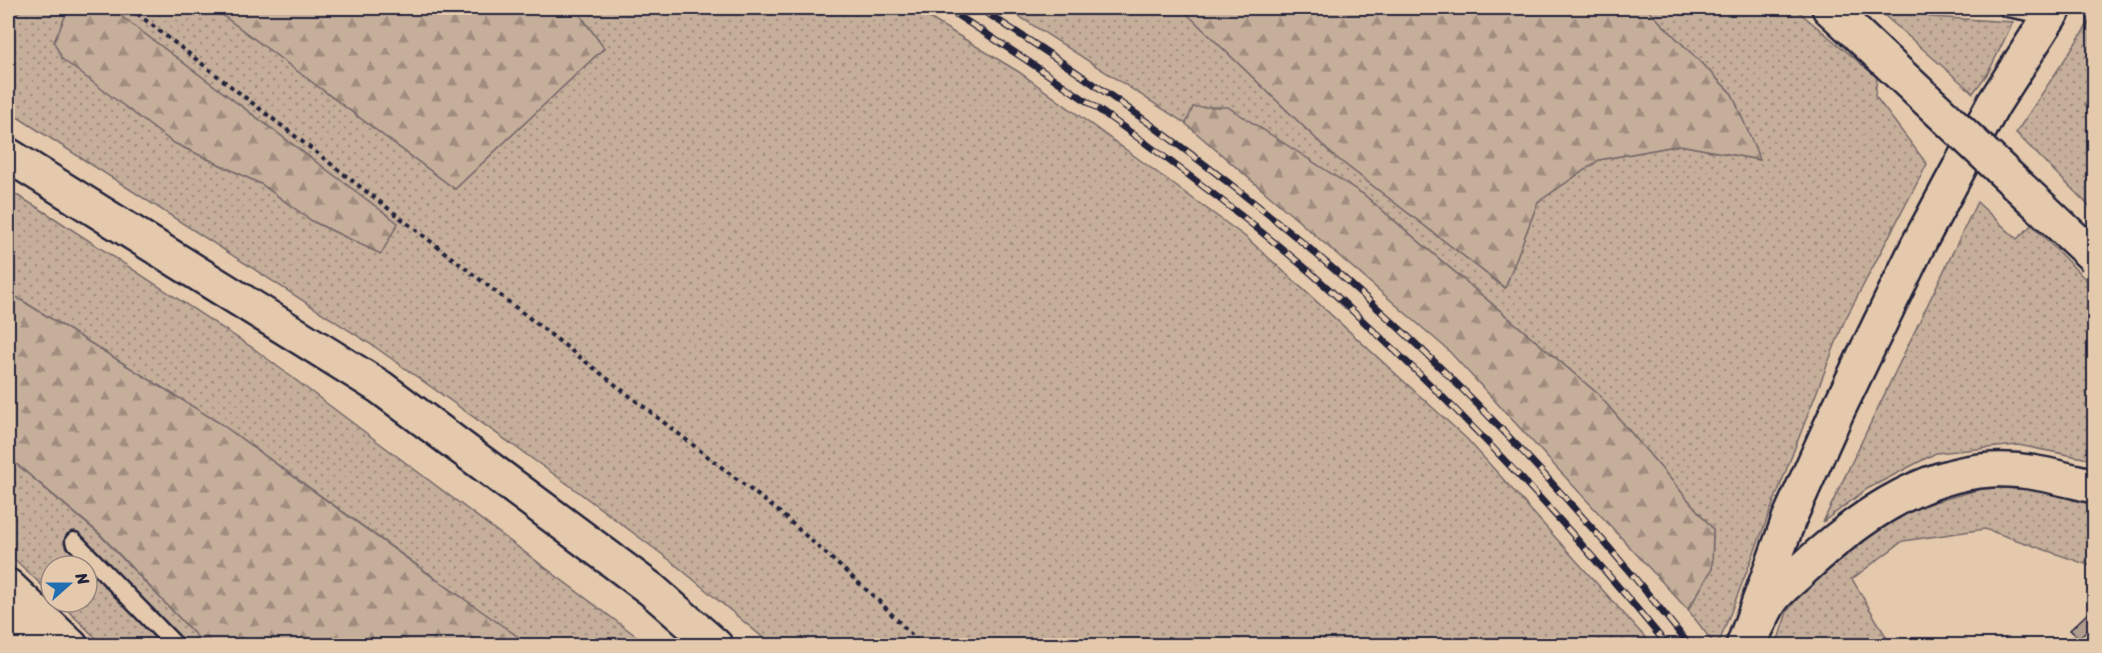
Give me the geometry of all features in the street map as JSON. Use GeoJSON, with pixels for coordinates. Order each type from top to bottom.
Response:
{"type":"FeatureCollection","features":[{"type":"Feature","properties":{"kind":"main road"},"geometry":{"type":"LineString","coordinates":[[1829,8],[2094,257]]}},
{"type":"Feature","properties":{"kind":"main road"},"geometry":{"type":"LineString","coordinates":[[1745,645],[1789,519],[1837,412],[1918,245],[1988,115],[2051,13]]}},
{"type":"Feature","properties":{"kind":"main road"},"geometry":{"type":"LineString","coordinates":[[8,155],[380,387],[652,590],[716,645]]}},
{"type":"Feature","properties":{"kind":"main road"},"geometry":{"type":"LineString","coordinates":[[1745,645],[1772,599],[1831,542],[1881,507],[1914,490],[1948,477],[1990,470],[2032,471],[2094,486]]}},
{"type":"Feature","properties":{"kind":"main road"},"geometry":{"type":"LineString","coordinates":[[8,586],[70,645]]}},
{"type":"Feature","properties":{"kind":"main road"},"geometry":{"type":"LineString","coordinates":[[8,627],[27,645]]}},
{"type":"Feature","properties":{"kind":"lane"},"geometry":{"type":"LineString","coordinates":[[2007,8],[2034,13],[2051,13]]}},
{"type":"Feature","properties":{"kind":"lane"},"geometry":{"type":"LineString","coordinates":[[74,541],[176,645]]}},
{"type":"Feature","properties":{"kind":"path"},"geometry":{"type":"LineString","coordinates":[[130,8],[778,511],[879,601],[922,645]]}},
{"type":"Feature","properties":{"kind":"green space"},"geometry":{"type":"Polygon","coordinates":[[[24,8],[69,8],[54,42],[172,142],[261,184],[312,221],[381,254],[397,223],[110,8],[213,8],[455,189],[604,48],[575,8],[913,8],[1019,72],[1247,238],[1467,439],[1652,645],[772,645],[671,561],[569,485],[375,347],[8,111],[8,21],[24,8]]]}},
{"type":"Feature","properties":{"kind":"green space"},"geometry":{"type":"Polygon","coordinates":[[[69,8],[110,8],[398,223],[381,254],[312,221],[261,184],[172,142],[62,59],[54,42],[69,8]]]}},
{"type":"Feature","properties":{"kind":"green space"},"geometry":{"type":"Polygon","coordinates":[[[213,8],[575,8],[604,48],[455,189],[213,8]]]}},
{"type":"Feature","properties":{"kind":"green space"},"geometry":{"type":"Polygon","coordinates":[[[1006,8],[1181,8],[1333,155],[1505,288],[1538,202],[1599,160],[1680,145],[1759,160],[1732,94],[1646,8],[1794,8],[1877,77],[1875,96],[1927,164],[1844,322],[1718,645],[1715,645],[1688,610],[1712,569],[1713,529],[1598,394],[1363,194],[1193,107],[1186,124],[1006,8]]]}},
{"type":"Feature","properties":{"kind":"green space"},"geometry":{"type":"Polygon","coordinates":[[[1181,8],[1646,8],[1732,94],[1760,160],[1680,145],[1599,160],[1538,202],[1505,288],[1333,155],[1181,8]]]}},
{"type":"Feature","properties":{"kind":"green space"},"geometry":{"type":"Polygon","coordinates":[[[1876,8],[1916,8],[1930,17],[2013,22],[1988,73],[1973,93],[1876,8]]]}},
{"type":"Feature","properties":{"kind":"green space"},"geometry":{"type":"Polygon","coordinates":[[[2094,15],[2094,87],[2085,104],[2094,114],[2094,211],[2016,133],[2094,15]]]}},
{"type":"Feature","properties":{"kind":"green space"},"geometry":{"type":"Polygon","coordinates":[[[1193,107],[1228,107],[1363,194],[1598,394],[1713,529],[1712,569],[1688,610],[1447,349],[1186,124],[1193,107]]]}},
{"type":"Feature","properties":{"kind":"green space"},"geometry":{"type":"Polygon","coordinates":[[[8,190],[253,348],[648,645],[528,645],[221,424],[8,292],[8,190]]]}},
{"type":"Feature","properties":{"kind":"green space"},"geometry":{"type":"Polygon","coordinates":[[[1977,202],[2017,239],[2032,225],[2094,288],[2094,460],[2018,445],[1936,453],[1867,489],[1823,522],[1977,202]]]}},
{"type":"Feature","properties":{"kind":"green space"},"geometry":{"type":"Polygon","coordinates":[[[8,292],[221,424],[530,645],[205,645],[100,534],[8,457],[8,292]]]}},
{"type":"Feature","properties":{"kind":"green space"},"geometry":{"type":"Polygon","coordinates":[[[8,457],[99,534],[205,645],[103,645],[71,614],[99,614],[99,554],[39,554],[39,583],[8,553],[8,457]]]}},
{"type":"Feature","properties":{"kind":"green space"},"geometry":{"type":"Polygon","coordinates":[[[1992,486],[2059,489],[2094,507],[2094,567],[1985,529],[1903,541],[1852,579],[1891,645],[1776,646],[1787,612],[1818,572],[1859,537],[1916,507],[1992,486]]]}},
{"type":"Feature","properties":{"kind":"building"},"geometry":{"type":"Polygon","coordinates":[[[2091,610],[2094,614],[2094,623],[2079,638],[2070,630],[2091,610]]]}},
{"type":"Feature","properties":{"kind":"building"},"geometry":{"type":"Polygon","coordinates":[[[2094,630],[2094,646],[2079,646],[2094,630]]]}},
{"type":"Feature","properties":{"kind":"railway"},"geometry":{"type":"LineString","coordinates":[[946,8],[1039,68],[1174,164],[1313,275],[1491,445],[1599,564],[1668,646]]}},
{"type":"Feature","properties":{"kind":"railway"},"geometry":{"type":"LineString","coordinates":[[979,8],[1156,128],[1258,206],[1375,306],[1432,359],[1540,470],[1642,586],[1690,646]]}}]}
